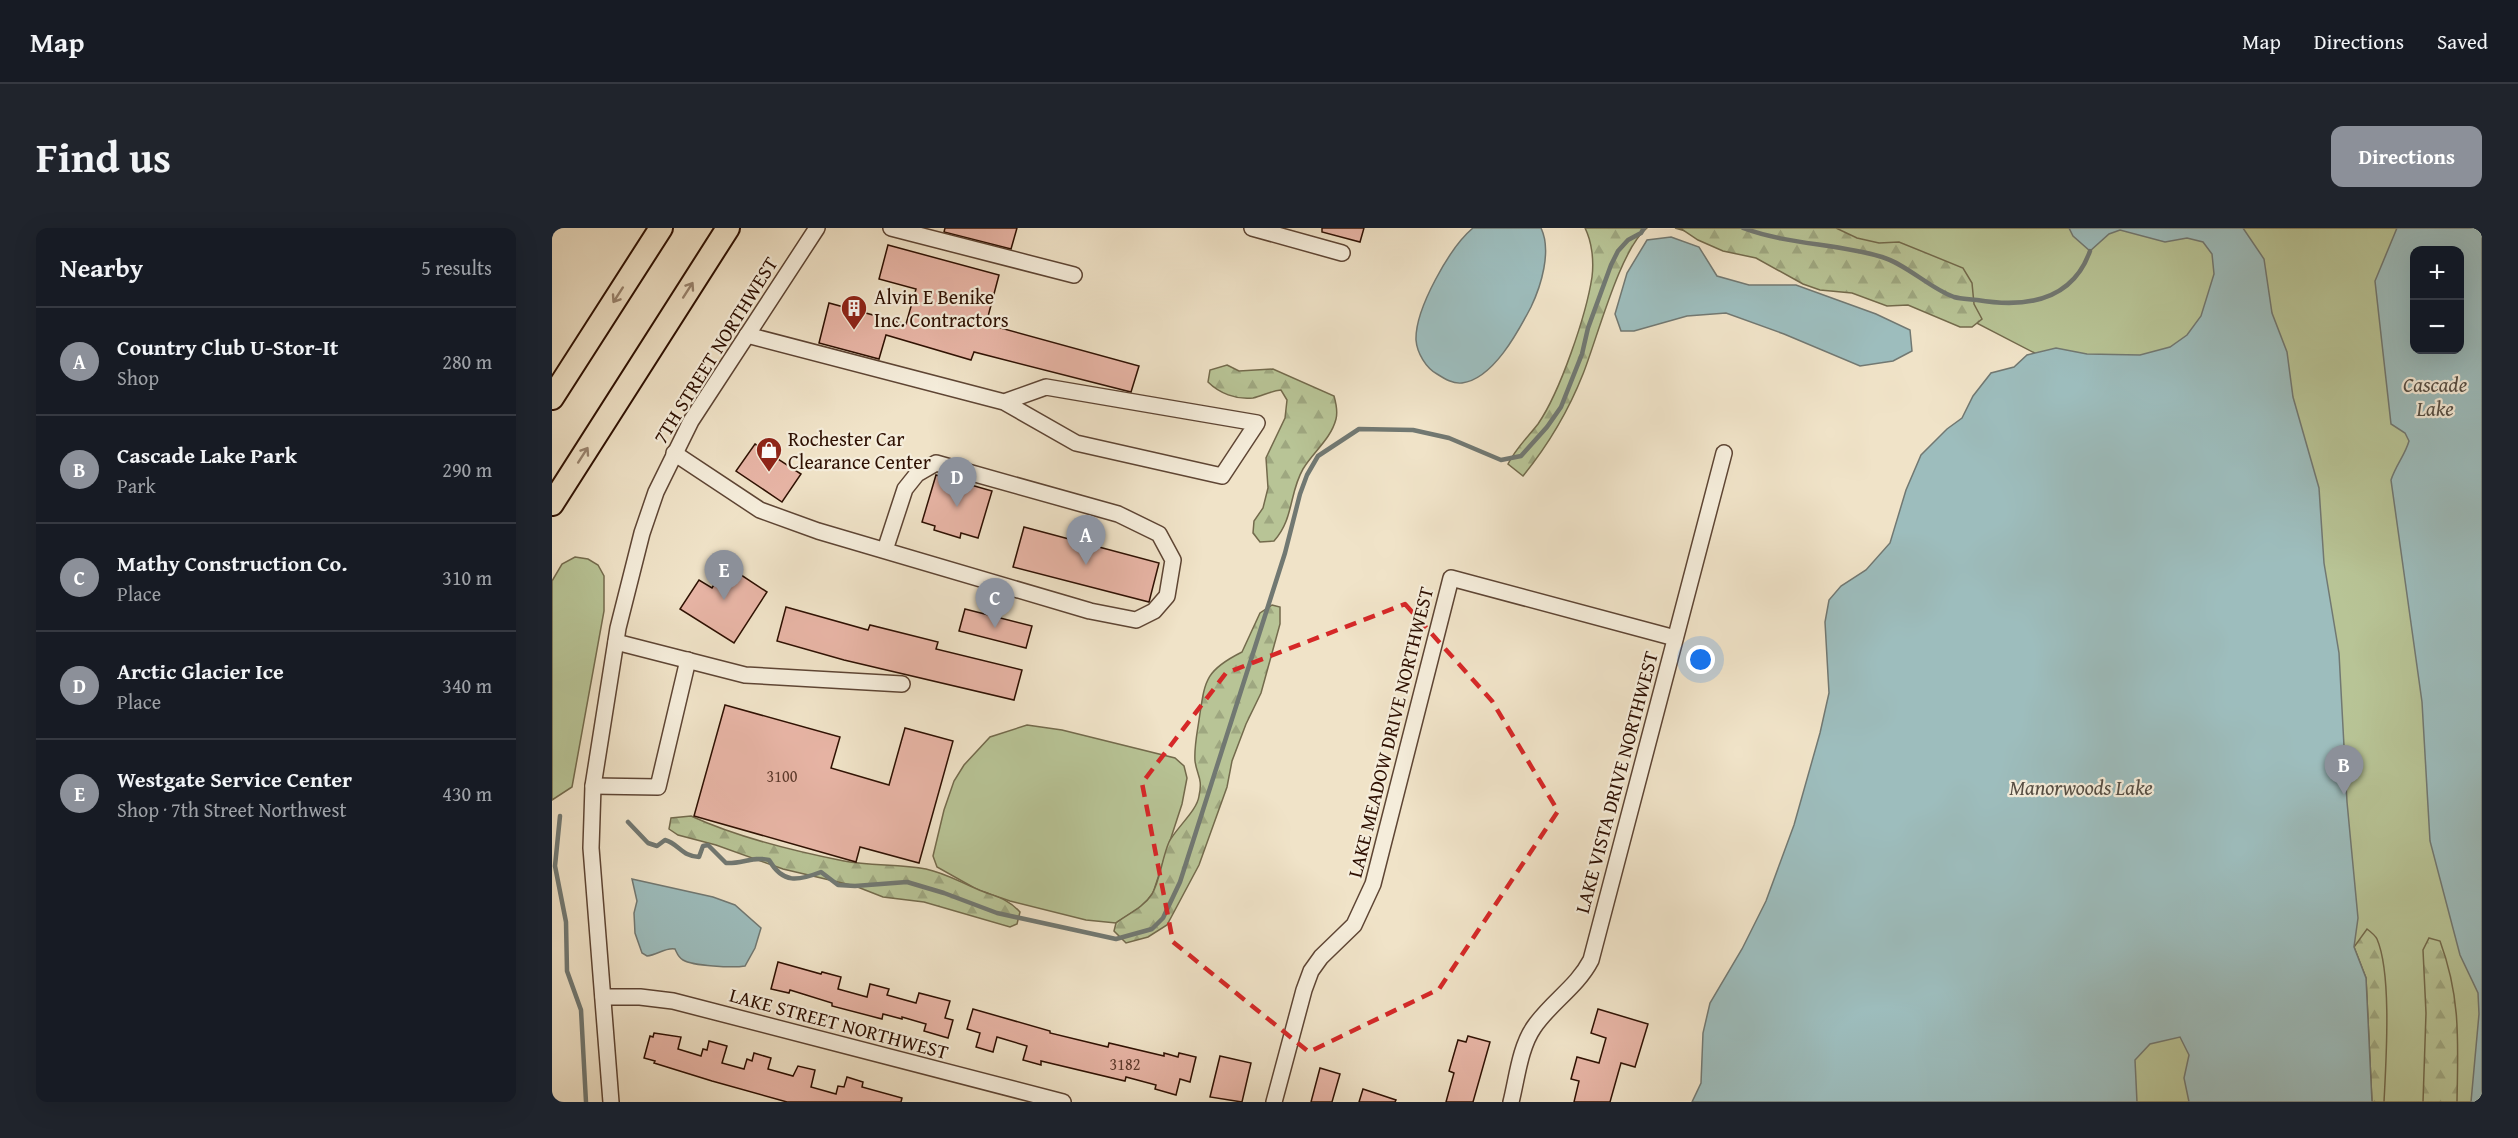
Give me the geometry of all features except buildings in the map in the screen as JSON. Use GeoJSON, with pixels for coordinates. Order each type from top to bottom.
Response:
{"type":"FeatureCollection","features":[{"type":"Feature","properties":{"kind":"highway"},"geometry":{"type":"LineString","coordinates":[[552,398],[661,228]]}},
{"type":"Feature","properties":{"kind":"highway"},"geometry":{"type":"LineString","coordinates":[[552,504],[728,228]]}},
{"type":"Feature","properties":{"kind":"street","name":"7TH STREET NORTHWEST"},"geometry":{"type":"LineString","coordinates":[[611,1102],[591,848],[593,786],[616,642],[642,533],[656,492],[674,453],[691,421],[817,228]]}},
{"type":"Feature","properties":{"kind":"street"},"geometry":{"type":"LineString","coordinates":[[891,228],[1074,275]]}},
{"type":"Feature","properties":{"kind":"street"},"geometry":{"type":"LineString","coordinates":[[1252,228],[1342,253]]}},
{"type":"Feature","properties":{"kind":"street"},"geometry":{"type":"LineString","coordinates":[[747,335],[1004,402],[1076,443],[1221,476],[1257,423],[1046,387],[1004,402]]}},
{"type":"Feature","properties":{"kind":"street"},"geometry":{"type":"LineString","coordinates":[[674,453],[760,510],[818,531],[1090,611],[1136,620],[1154,611],[1167,596],[1173,560],[1159,534],[1118,514],[936,463],[917,474],[905,489],[885,550]]}},
{"type":"Feature","properties":{"kind":"street","name":"LAKE VISTA DRIVE NORTHWEST"},"geometry":{"type":"LineString","coordinates":[[1511,1102],[1525,1047],[1533,1029],[1545,1012],[1583,975],[1591,960],[1724,453]]}},
{"type":"Feature","properties":{"kind":"street","name":"LAKE MEADOW DRIVE NORTHWEST"},"geometry":{"type":"LineString","coordinates":[[1274,1102],[1311,971],[1321,957],[1354,925],[1373,884],[1451,578],[1675,638]]}},
{"type":"Feature","properties":{"kind":"street"},"geometry":{"type":"LineString","coordinates":[[616,642],[745,675],[902,684]]}},
{"type":"Feature","properties":{"kind":"street"},"geometry":{"type":"LineString","coordinates":[[593,786],[657,787],[688,660]]}},
{"type":"Feature","properties":{"kind":"street","name":"LAKE STREET NORTHWEST"},"geometry":{"type":"LineString","coordinates":[[603,997],[640,996],[673,1001],[1063,1102]]}},
{"type":"Feature","properties":{"kind":"highlighted area"},"geometry":{"type":"Polygon","coordinates":[[[1405,604],[1492,701],[1558,811],[1439,989],[1309,1052],[1173,942],[1142,783],[1226,673],[1405,604]]]}},
{"type":"Feature","properties":{"kind":"green space"},"geometry":{"type":"Polygon","coordinates":[[[1585,228],[1647,228],[1637,239],[1619,274],[1583,374],[1564,415],[1523,476],[1508,464],[1538,424],[1555,393],[1571,353],[1589,293],[1593,258],[1585,228]]]}},
{"type":"Feature","properties":{"kind":"green space"},"geometry":{"type":"Polygon","coordinates":[[[1675,228],[2482,228],[2482,1102],[2117,1102],[2295,488],[1940,304],[1675,228]]]}},
{"type":"Feature","properties":{"kind":"green space"},"geometry":{"type":"Polygon","coordinates":[[[1680,228],[1836,228],[1857,238],[1879,243],[1899,242],[1963,268],[1972,283],[1974,304],[1982,319],[1972,327],[1960,327],[1908,305],[1887,306],[1852,293],[1820,290],[1803,284],[1756,258],[1723,251],[1698,240],[1680,228]]]}},
{"type":"Feature","properties":{"kind":"green space"},"geometry":{"type":"Polygon","coordinates":[[[1227,365],[1239,371],[1273,369],[1334,396],[1335,399],[1337,413],[1334,426],[1303,469],[1295,487],[1285,524],[1274,541],[1260,542],[1253,533],[1254,521],[1263,508],[1268,488],[1266,458],[1285,418],[1287,400],[1281,390],[1247,398],[1234,397],[1217,389],[1208,382],[1210,370],[1227,365]]]}},
{"type":"Feature","properties":{"kind":"green space"},"geometry":{"type":"Polygon","coordinates":[[[575,557],[588,559],[598,565],[604,576],[604,611],[572,787],[552,800],[552,581],[562,564],[575,557]]]}},
{"type":"Feature","properties":{"kind":"green space"},"geometry":{"type":"Polygon","coordinates":[[[1272,605],[1280,607],[1280,624],[1261,693],[1232,761],[1227,787],[1199,865],[1167,925],[1148,937],[1126,943],[1114,931],[1116,923],[1149,899],[1157,883],[1169,842],[1199,796],[1200,785],[1195,761],[1195,746],[1208,678],[1220,665],[1242,652],[1260,613],[1272,605]]]}},
{"type":"Feature","properties":{"kind":"green space"},"geometry":{"type":"Polygon","coordinates":[[[1027,725],[1062,730],[1175,758],[1184,766],[1187,778],[1182,804],[1153,893],[1144,905],[1116,923],[1086,920],[1010,901],[978,890],[937,867],[933,856],[944,810],[954,781],[964,765],[990,737],[1027,725]]]}},
{"type":"Feature","properties":{"kind":"green space"},"geometry":{"type":"Polygon","coordinates":[[[691,816],[747,837],[805,853],[854,863],[916,867],[940,873],[1010,903],[1020,912],[1017,924],[1010,927],[924,902],[883,897],[855,886],[783,869],[716,845],[678,835],[669,829],[671,818],[691,816]]]}},
{"type":"Feature","properties":{"kind":"green space"},"geometry":{"type":"Polygon","coordinates":[[[2367,929],[2377,939],[2385,973],[2387,1018],[2384,1102],[2372,1102],[2366,978],[2354,947],[2367,929]]]}},
{"type":"Feature","properties":{"kind":"green space"},"geometry":{"type":"Polygon","coordinates":[[[2429,938],[2440,941],[2452,982],[2457,1020],[2457,1102],[2423,1102],[2426,1013],[2423,950],[2429,938]]]}},
{"type":"Feature","properties":{"kind":"water"},"geometry":{"type":"Polygon","coordinates":[[[1473,228],[1541,228],[1545,258],[1535,299],[1512,341],[1484,373],[1473,380],[1459,383],[1446,379],[1426,364],[1417,345],[1417,327],[1428,296],[1445,264],[1454,249],[1473,228]]]}},
{"type":"Feature","properties":{"kind":"water","name":"Manorwoods Lake"},"geometry":{"type":"Polygon","coordinates":[[[2069,228],[2243,228],[2264,259],[2272,313],[2287,352],[2293,397],[2319,488],[2324,563],[2339,653],[2347,802],[2358,918],[2354,947],[2366,978],[2372,1102],[2189,1102],[2184,1078],[2189,1055],[2180,1037],[2150,1044],[2135,1060],[2137,1102],[1692,1102],[1701,1083],[1703,1033],[1710,1003],[1742,949],[1766,901],[1794,825],[1820,733],[1829,693],[1825,622],[1829,600],[1841,586],[1866,570],[1890,543],[1906,490],[1921,455],[1947,429],[1962,418],[1973,396],[1991,373],[2014,367],[2027,355],[2056,348],[2087,354],[2140,355],[2170,347],[2187,335],[2201,316],[2214,274],[2212,254],[2203,242],[2187,238],[2165,242],[2120,230],[2109,234],[2090,251],[2073,236],[2069,228]]]}},
{"type":"Feature","properties":{"kind":"water","name":"Cascade Lake"},"geometry":{"type":"Polygon","coordinates":[[[2397,228],[2482,228],[2482,1102],[2471,1102],[2479,1014],[2478,993],[2460,955],[2430,841],[2422,702],[2391,480],[2409,441],[2405,433],[2391,424],[2375,281],[2397,228]]]}},
{"type":"Feature","properties":{"kind":"water"},"geometry":{"type":"Polygon","coordinates":[[[1671,237],[1699,247],[1717,276],[1749,285],[1796,285],[1876,314],[1910,330],[1912,351],[1893,361],[1860,366],[1784,334],[1726,313],[1687,316],[1634,331],[1621,331],[1615,314],[1627,273],[1647,240],[1671,237]]]}},
{"type":"Feature","properties":{"kind":"water"},"geometry":{"type":"Polygon","coordinates":[[[632,879],[713,897],[735,905],[761,928],[755,948],[745,966],[695,964],[680,958],[675,949],[647,956],[642,953],[635,933],[634,913],[637,901],[632,879]]]}},
{"type":"Feature","properties":{"kind":"waterway"},"geometry":{"type":"LineString","coordinates":[[628,822],[648,843],[657,846],[665,840],[685,853],[699,857],[703,846],[708,845],[726,863],[769,860],[774,868],[786,877],[798,878],[821,872],[838,885],[907,882],[997,913],[1116,939],[1152,929],[1163,918],[1180,882],[1285,553],[1300,494],[1307,475],[1318,456],[1359,429],[1413,430],[1449,438],[1501,460],[1521,456],[1547,427],[1561,407],[1618,251],[1644,228]]}},
{"type":"Feature","properties":{"kind":"waterway"},"geometry":{"type":"LineString","coordinates":[[1743,228],[1777,238],[1865,252],[1901,265],[1954,297],[1995,302],[2029,301],[2045,298],[2059,291],[2072,281],[2082,268],[2090,251]]}},
{"type":"Feature","properties":{"kind":"waterway"},"geometry":{"type":"LineString","coordinates":[[560,816],[555,866],[566,922],[567,971],[581,1010],[586,1102]]}},
{"type":"Feature","properties":{"kind":"place","name":"Alvin E Benike Inc. Contractors"},"geometry":{"type":"Point","coordinates":[854,331]}},
{"type":"Feature","properties":{"kind":"place","name":"Rochester Car Clearance Center"},"geometry":{"type":"Point","coordinates":[769,473]}},
{"type":"Feature","properties":{"kind":"place","name":"Arctic Glacier Ice"},"geometry":{"type":"Point","coordinates":[957,507]}},
{"type":"Feature","properties":{"kind":"place","name":"Country Club U-Stor-It"},"geometry":{"type":"Point","coordinates":[1086,565]}},
{"type":"Feature","properties":{"kind":"place","name":"Westgate Service Center"},"geometry":{"type":"Point","coordinates":[724,600]}},
{"type":"Feature","properties":{"kind":"place","name":"Mathy Construction Co."},"geometry":{"type":"Point","coordinates":[995,628]}},
{"type":"Feature","properties":{"kind":"place","name":"Cascade Lake Park"},"geometry":{"type":"Point","coordinates":[2344,795]}}]}
